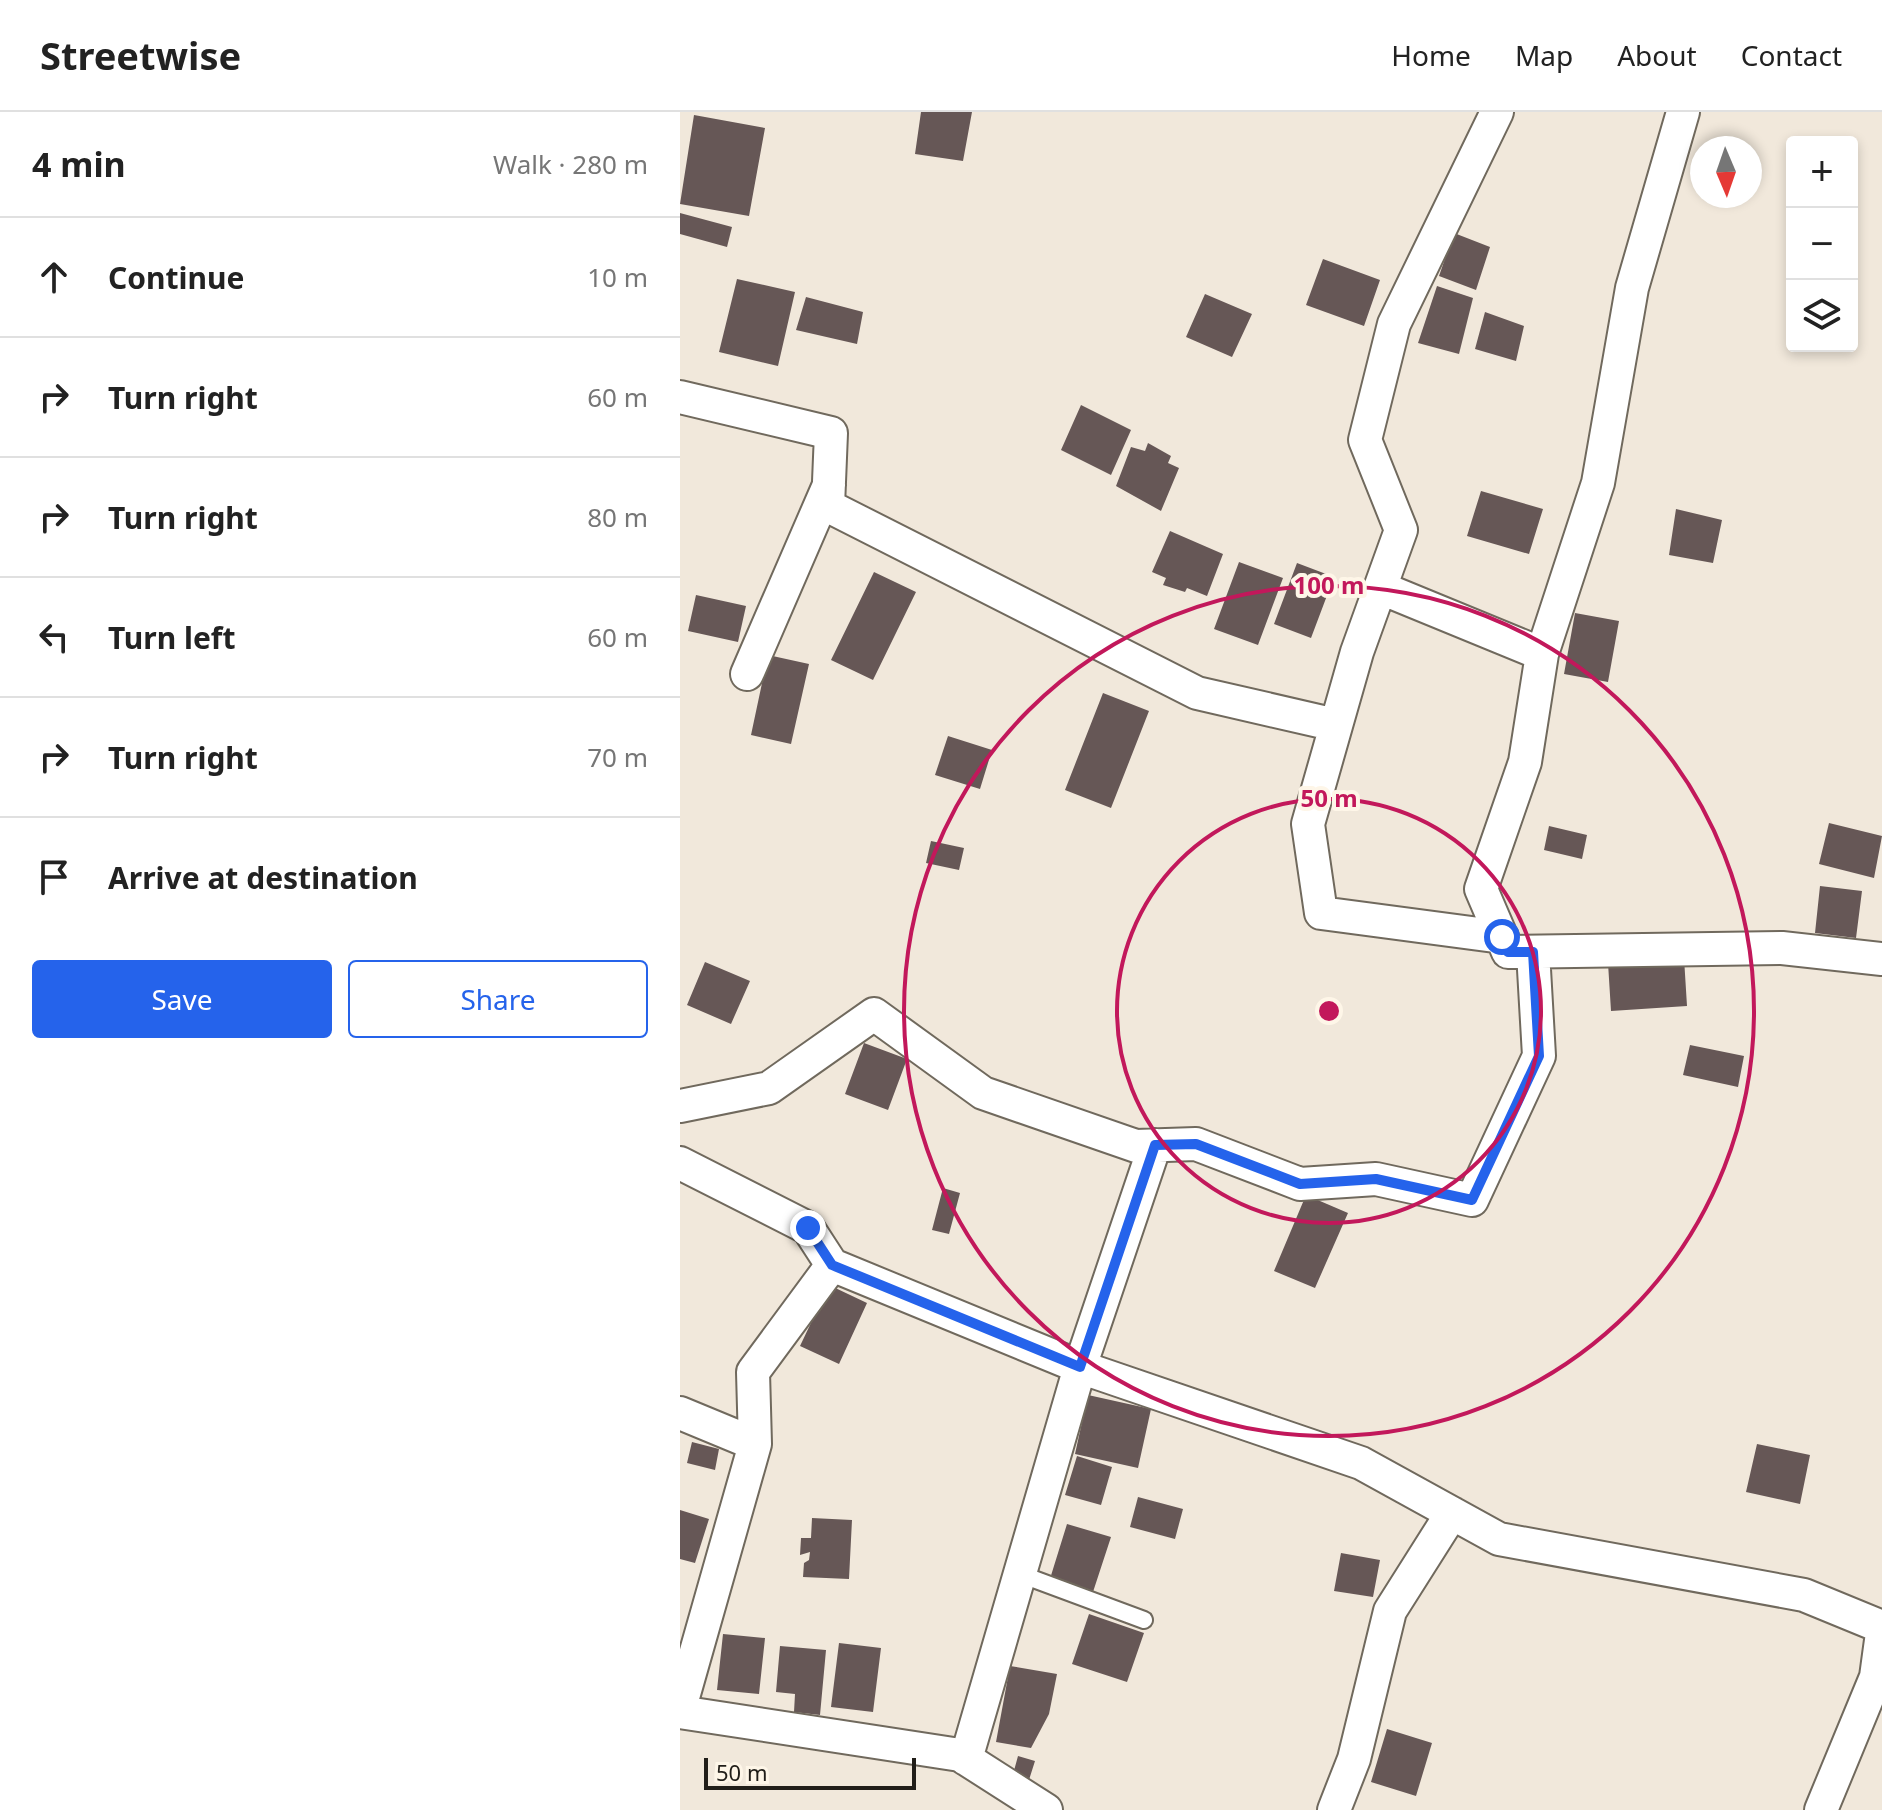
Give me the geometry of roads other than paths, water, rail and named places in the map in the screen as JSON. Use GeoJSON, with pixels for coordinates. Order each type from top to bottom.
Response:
{"type":"FeatureCollection","features":[{"type":"Feature","properties":{"kind":"street"},"geometry":{"type":"LineString","coordinates":[[1497,112],[1394,324],[1365,440],[1401,530],[1336,725],[1308,824],[1321,913],[1502,937]]}},
{"type":"Feature","properties":{"kind":"street"},"geometry":{"type":"LineString","coordinates":[[1683,112],[1632,288],[1598,483],[1542,654],[1525,762],[1481,889],[1508,952],[1782,948],[1882,959]]}},
{"type":"Feature","properties":{"kind":"street"},"geometry":{"type":"LineString","coordinates":[[680,397],[831,433],[828,506],[1197,693],[1336,725]]}},
{"type":"Feature","properties":{"kind":"street"},"geometry":{"type":"LineString","coordinates":[[747,674],[829,485]]}},
{"type":"Feature","properties":{"kind":"street"},"geometry":{"type":"LineString","coordinates":[[1381,588],[1542,654]]}},
{"type":"Feature","properties":{"kind":"street"},"geometry":{"type":"LineString","coordinates":[[680,1106],[769,1088],[874,1014],[983,1093],[1136,1146],[1196,1144],[1300,1184],[1376,1179],[1472,1200],[1539,1056],[1533,952]]}},
{"type":"Feature","properties":{"kind":"street"},"geometry":{"type":"LineString","coordinates":[[966,1759],[1080,1367],[1155,1145]]}},
{"type":"Feature","properties":{"kind":"street"},"geometry":{"type":"LineString","coordinates":[[680,1163],[808,1228],[832,1265],[1080,1367],[1361,1463],[1499,1539],[1804,1595],[1882,1627]]}},
{"type":"Feature","properties":{"kind":"street"},"geometry":{"type":"LineString","coordinates":[[832,1265],[753,1372],[755,1444],[680,1710],[960,1755],[1046,1810]]}},
{"type":"Feature","properties":{"kind":"street"},"geometry":{"type":"LineString","coordinates":[[680,1413],[755,1444]]}},
{"type":"Feature","properties":{"kind":"street"},"geometry":{"type":"LineString","coordinates":[[1334,1810],[1354,1759],[1390,1611],[1452,1513]]}},
{"type":"Feature","properties":{"kind":"street"},"geometry":{"type":"LineString","coordinates":[[1821,1810],[1876,1677],[1882,1633]]}},
{"type":"Feature","properties":{"kind":"lane"},"geometry":{"type":"LineString","coordinates":[[1020,1574],[1144,1620]]}}]}
